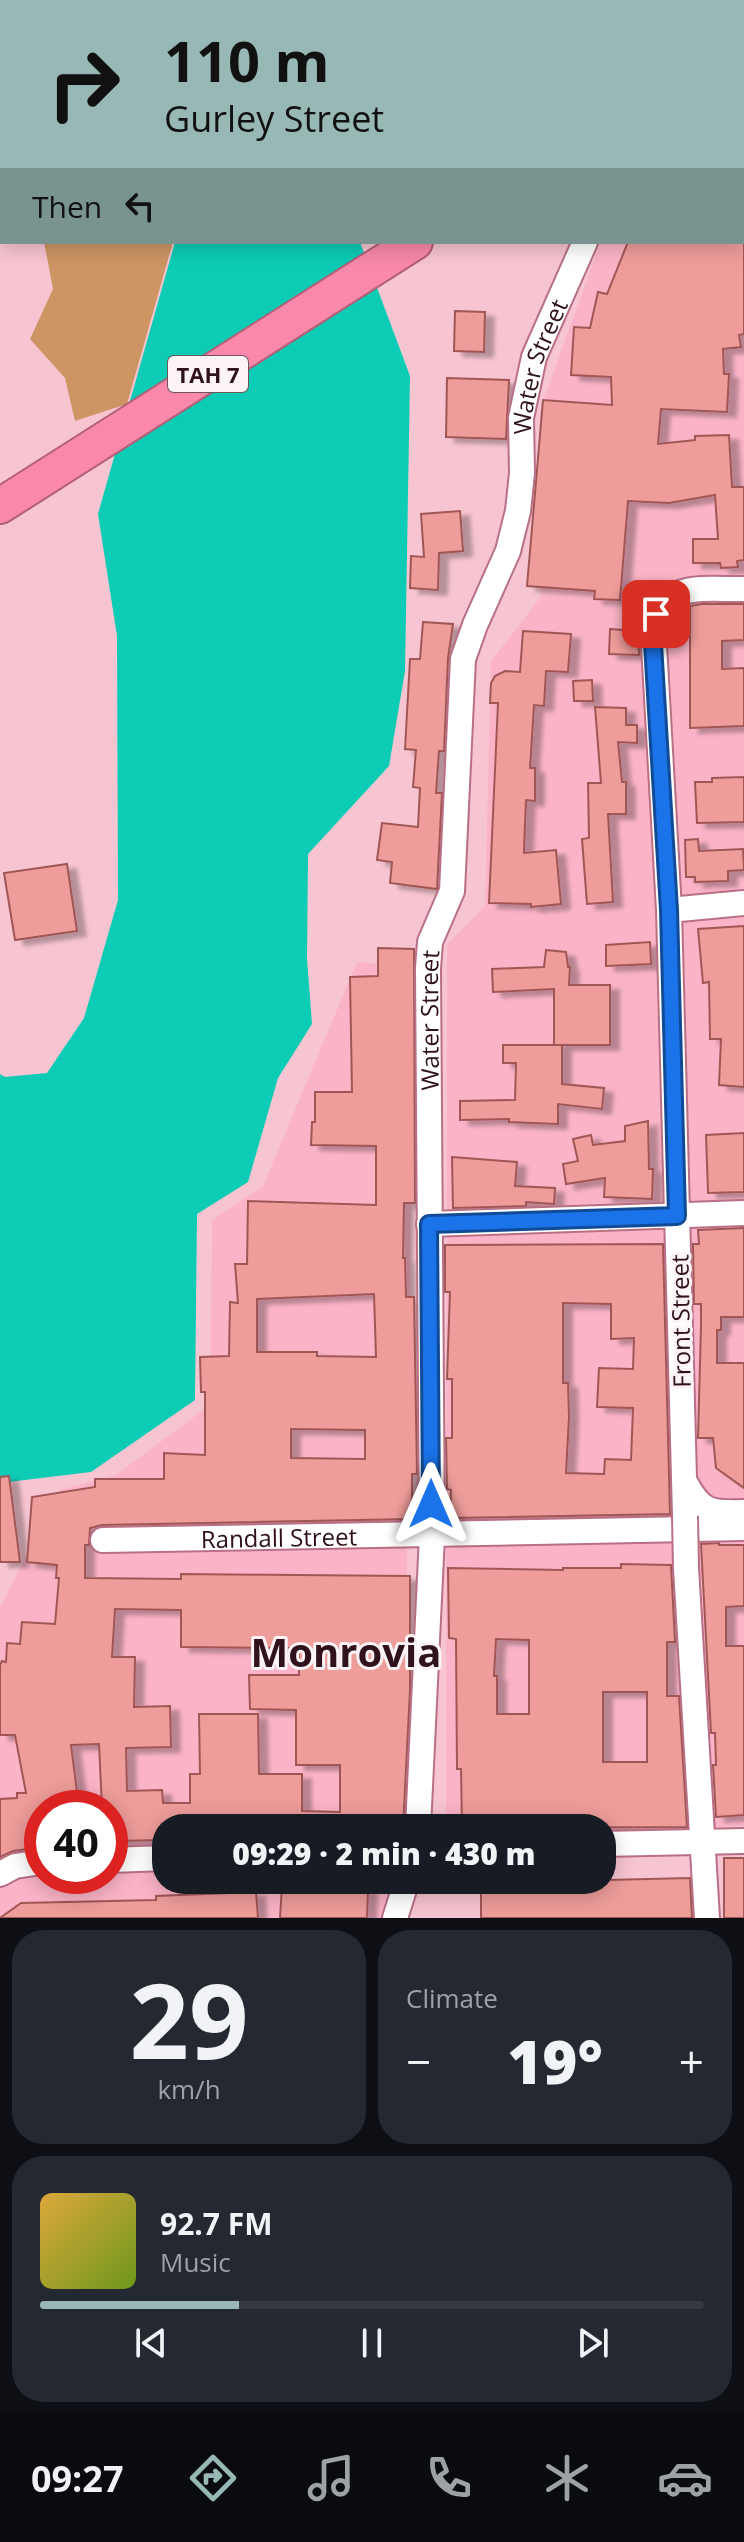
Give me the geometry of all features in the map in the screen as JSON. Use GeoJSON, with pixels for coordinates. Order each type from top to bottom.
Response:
{"type":"FeatureCollection","features":[{"type":"Feature","properties":{"kind":"highway","name":"TAH 7"},"geometry":{"type":"LineString","coordinates":[[0,506],[412,244]]}},
{"type":"Feature","properties":{"kind":"street","name":"Water Street"},"geometry":{"type":"LineString","coordinates":[[419,1814],[432,1536],[430,942],[452,891],[463,659],[508,551],[518,511],[522,473],[521,418],[534,357],[584,244]]}},
{"type":"Feature","properties":{"kind":"street","name":"Front Street"},"geometry":{"type":"LineString","coordinates":[[707,1918],[686,1568],[669,910],[653,627],[660,606],[679,592],[744,589]]}},
{"type":"Feature","properties":{"kind":"street"},"geometry":{"type":"LineString","coordinates":[[669,910],[744,903]]}},
{"type":"Feature","properties":{"kind":"street"},"geometry":{"type":"LineString","coordinates":[[429,1224],[744,1213]]}},
{"type":"Feature","properties":{"kind":"street"},"geometry":{"type":"LineString","coordinates":[[684,1479],[695,1501],[702,1507],[726,1513],[744,1512]]}},
{"type":"Feature","properties":{"kind":"street","name":"Randall Street"},"geometry":{"type":"LineString","coordinates":[[103,1540],[744,1528]]}},
{"type":"Feature","properties":{"kind":"street"},"geometry":{"type":"LineString","coordinates":[[616,1844],[744,1841]]}},
{"type":"Feature","properties":{"kind":"street"},"geometry":{"type":"LineString","coordinates":[[128,1859],[152,1858]]}},
{"type":"Feature","properties":{"kind":"street"},"geometry":{"type":"LineString","coordinates":[[0,1874],[24,1865]]}},
{"type":"Feature","properties":{"kind":"street"},"geometry":{"type":"LineString","coordinates":[[395,1918],[403,1894]]}},
{"type":"Feature","properties":{"kind":"shaded area"},"geometry":{"type":"Polygon","coordinates":[[[44,244],[172,244],[127,404],[75,421],[65,378],[30,339],[53,289],[44,244]]]}},
{"type":"Feature","properties":{"kind":"shaded area"},"geometry":{"type":"Polygon","coordinates":[[[174,244],[361,244],[410,376],[405,671],[389,766],[308,854],[307,959],[312,1024],[278,1078],[248,1182],[197,1214],[195,1400],[91,1472],[0,1483],[0,1074],[5,1077],[47,1073],[84,1018],[118,900],[117,636],[98,514],[174,244]]]}},
{"type":"Feature","properties":{"kind":"shaded area"},"geometry":{"type":"Polygon","coordinates":[[[600,244],[744,244],[744,1826],[616,1831],[616,1814],[446,1814],[447,944],[485,906],[491,661],[541,597],[540,410],[600,244]]]}},
{"type":"Feature","properties":{"kind":"shaded area"},"geometry":{"type":"Polygon","coordinates":[[[357,962],[414,967],[404,1814],[152,1814],[152,1894],[387,1894],[381,1918],[0,1918],[0,1607],[59,1490],[116,1475],[210,1405],[212,1220],[263,1186],[357,962]]]}},
{"type":"Feature","properties":{"kind":"building"},"geometry":{"type":"Polygon","coordinates":[[[627,244],[744,244],[744,334],[739,335],[741,347],[723,349],[724,374],[729,374],[727,412],[661,409],[658,444],[695,440],[695,436],[729,435],[732,487],[744,487],[744,560],[737,561],[738,567],[721,568],[720,563],[693,563],[693,539],[718,539],[715,495],[669,503],[628,501],[620,600],[594,599],[595,591],[527,586],[543,400],[612,405],[611,377],[571,375],[574,327],[590,328],[598,292],[607,294],[627,244]]]}},
{"type":"Feature","properties":{"kind":"building"},"geometry":{"type":"Polygon","coordinates":[[[455,311],[485,312],[484,352],[454,351],[455,311]]]}},
{"type":"Feature","properties":{"kind":"building"},"geometry":{"type":"Polygon","coordinates":[[[447,378],[509,380],[506,439],[446,437],[447,378]]]}},
{"type":"Feature","properties":{"kind":"building"},"geometry":{"type":"Polygon","coordinates":[[[460,511],[463,551],[439,553],[438,590],[410,588],[411,556],[424,557],[421,514],[460,511]]]}},
{"type":"Feature","properties":{"kind":"building"},"geometry":{"type":"Polygon","coordinates":[[[744,604],[744,640],[722,641],[722,669],[744,668],[744,726],[690,728],[690,606],[744,604]]]}},
{"type":"Feature","properties":{"kind":"building"},"geometry":{"type":"Polygon","coordinates":[[[423,622],[453,624],[448,658],[444,751],[439,751],[436,793],[442,793],[437,889],[390,883],[392,862],[377,860],[382,823],[418,827],[420,788],[413,787],[416,750],[405,749],[410,659],[420,659],[423,622]]]}},
{"type":"Feature","properties":{"kind":"building"},"geometry":{"type":"Polygon","coordinates":[[[610,629],[638,631],[639,655],[609,654],[610,629]]]}},
{"type":"Feature","properties":{"kind":"building"},"geometry":{"type":"Polygon","coordinates":[[[523,631],[571,634],[568,672],[546,671],[544,706],[534,705],[530,768],[535,768],[535,801],[526,800],[524,849],[524,853],[556,850],[561,904],[531,907],[531,904],[489,903],[498,703],[490,703],[491,683],[495,676],[505,671],[520,672],[523,631]]]}},
{"type":"Feature","properties":{"kind":"building"},"geometry":{"type":"Polygon","coordinates":[[[592,680],[593,701],[574,701],[573,681],[592,680]]]}},
{"type":"Feature","properties":{"kind":"building"},"geometry":{"type":"Polygon","coordinates":[[[595,707],[626,708],[626,725],[637,725],[637,743],[618,742],[622,782],[626,782],[626,814],[608,814],[613,902],[587,904],[582,839],[589,838],[588,783],[601,783],[595,707]]]}},
{"type":"Feature","properties":{"kind":"building"},"geometry":{"type":"Polygon","coordinates":[[[744,777],[744,822],[697,823],[695,782],[744,777]]]}},
{"type":"Feature","properties":{"kind":"building"},"geometry":{"type":"Polygon","coordinates":[[[698,839],[699,851],[743,849],[744,870],[728,871],[728,881],[695,882],[695,877],[686,877],[685,840],[698,839]]]}},
{"type":"Feature","properties":{"kind":"building"},"geometry":{"type":"Polygon","coordinates":[[[67,864],[77,931],[15,940],[4,873],[67,864]]]}},
{"type":"Feature","properties":{"kind":"building"},"geometry":{"type":"Polygon","coordinates":[[[744,926],[744,1087],[719,1085],[721,1039],[710,1039],[709,982],[703,983],[698,929],[744,926]]]}},
{"type":"Feature","properties":{"kind":"building"},"geometry":{"type":"Polygon","coordinates":[[[650,942],[651,964],[606,966],[606,945],[650,942]]]}},
{"type":"Feature","properties":{"kind":"building"},"geometry":{"type":"Polygon","coordinates":[[[378,948],[414,949],[415,1203],[404,1203],[403,1258],[406,1297],[414,1297],[417,1474],[412,1474],[412,1519],[102,1525],[90,1528],[89,1545],[85,1545],[85,1578],[181,1579],[181,1574],[410,1576],[410,1690],[404,1814],[152,1814],[152,1840],[128,1841],[128,1791],[162,1790],[163,1803],[190,1803],[190,1774],[200,1774],[199,1714],[258,1714],[259,1774],[302,1774],[302,1811],[340,1812],[340,1765],[296,1765],[296,1710],[250,1709],[249,1675],[299,1675],[299,1648],[181,1647],[181,1610],[115,1609],[112,1657],[135,1657],[134,1707],[170,1706],[171,1747],[126,1748],[127,1790],[101,1790],[99,1744],[71,1745],[77,1790],[25,1790],[15,1735],[0,1735],[0,1665],[2,1661],[6,1662],[7,1643],[20,1644],[22,1622],[55,1624],[59,1578],[56,1578],[57,1565],[27,1562],[32,1497],[95,1487],[95,1479],[164,1479],[164,1453],[205,1455],[205,1392],[201,1392],[200,1357],[229,1356],[230,1302],[238,1303],[235,1264],[247,1264],[248,1201],[376,1205],[376,1146],[311,1145],[315,1092],[352,1092],[350,977],[378,976],[378,948]],[[374,1294],[257,1299],[257,1352],[317,1352],[317,1356],[376,1357],[374,1294]],[[291,1429],[291,1458],[365,1459],[365,1430],[291,1429]]]}},
{"type":"Feature","properties":{"kind":"building"},"geometry":{"type":"Polygon","coordinates":[[[546,950],[566,952],[570,967],[569,985],[610,985],[610,1045],[554,1045],[554,989],[493,992],[492,969],[544,967],[546,950]]]}},
{"type":"Feature","properties":{"kind":"building"},"geometry":{"type":"Polygon","coordinates":[[[503,1045],[562,1045],[562,1084],[604,1088],[602,1109],[558,1104],[558,1124],[509,1122],[509,1119],[460,1120],[460,1101],[515,1100],[516,1063],[503,1063],[503,1045]]]}},
{"type":"Feature","properties":{"kind":"building"},"geometry":{"type":"Polygon","coordinates":[[[648,1121],[649,1169],[653,1169],[652,1199],[604,1197],[605,1178],[566,1184],[563,1164],[578,1161],[573,1139],[591,1135],[593,1145],[625,1141],[625,1126],[648,1121]]]}},
{"type":"Feature","properties":{"kind":"building"},"geometry":{"type":"Polygon","coordinates":[[[744,1133],[744,1192],[708,1193],[706,1135],[744,1133]]]}},
{"type":"Feature","properties":{"kind":"building"},"geometry":{"type":"Polygon","coordinates":[[[452,1157],[517,1162],[515,1186],[555,1188],[554,1204],[526,1202],[526,1206],[453,1208],[452,1157]]]}},
{"type":"Feature","properties":{"kind":"building"},"geometry":{"type":"Polygon","coordinates":[[[744,1228],[744,1317],[721,1317],[721,1330],[717,1330],[717,1363],[744,1363],[744,1488],[716,1468],[713,1438],[698,1438],[701,1304],[694,1304],[693,1244],[699,1244],[698,1230],[744,1228]]]}},
{"type":"Feature","properties":{"kind":"building"},"geometry":{"type":"Polygon","coordinates":[[[663,1244],[670,1514],[450,1518],[446,1438],[452,1438],[452,1379],[447,1379],[450,1292],[445,1292],[445,1245],[663,1244]],[[563,1303],[563,1383],[568,1383],[569,1417],[566,1473],[604,1474],[605,1459],[631,1460],[633,1408],[597,1407],[599,1368],[633,1369],[634,1338],[611,1339],[611,1304],[563,1303]]]}},
{"type":"Feature","properties":{"kind":"building"},"geometry":{"type":"Polygon","coordinates":[[[9,1476],[20,1562],[0,1562],[0,1477],[9,1476]]]}},
{"type":"Feature","properties":{"kind":"building"},"geometry":{"type":"Polygon","coordinates":[[[701,1544],[744,1545],[744,1606],[726,1607],[726,1646],[744,1646],[744,1815],[716,1817],[715,1733],[711,1733],[701,1544]]]}},
{"type":"Feature","properties":{"kind":"building"},"geometry":{"type":"Polygon","coordinates":[[[671,1565],[675,1642],[667,1642],[667,1696],[679,1696],[687,1827],[616,1827],[616,1814],[462,1814],[461,1769],[457,1769],[456,1639],[449,1638],[448,1568],[671,1565]],[[496,1639],[494,1676],[497,1676],[497,1714],[529,1714],[529,1640],[496,1639]],[[603,1692],[603,1762],[647,1762],[647,1692],[603,1692]]]}},
{"type":"Feature","properties":{"kind":"building"},"geometry":{"type":"Polygon","coordinates":[[[17,1793],[24,1793],[24,1849],[0,1857],[0,1799],[17,1798],[17,1793]]]}},
{"type":"Feature","properties":{"kind":"building"},"geometry":{"type":"Polygon","coordinates":[[[724,1858],[744,1858],[744,1918],[724,1918],[724,1858]]]}},
{"type":"Feature","properties":{"kind":"building"},"geometry":{"type":"Polygon","coordinates":[[[690,1878],[692,1918],[481,1918],[481,1894],[616,1894],[616,1880],[690,1878]]]}},
{"type":"Feature","properties":{"kind":"building"},"geometry":{"type":"Polygon","coordinates":[[[256,1894],[258,1918],[0,1918],[21,1903],[156,1900],[156,1896],[256,1894]]]}},
{"type":"Feature","properties":{"kind":"building"},"geometry":{"type":"Polygon","coordinates":[[[281,1894],[368,1894],[367,1918],[280,1918],[281,1894]]]}},
{"type":"Feature","properties":{"kind":"district","name":"Monrovia"},"geometry":{"type":"Point","coordinates":[346,1651]}},
{"type":"Feature","properties":{"kind":"route"},"geometry":{"type":"LineString","coordinates":[[431,1504],[429,1224],[677,1216],[669,910],[653,644],[656,614]]}}]}
